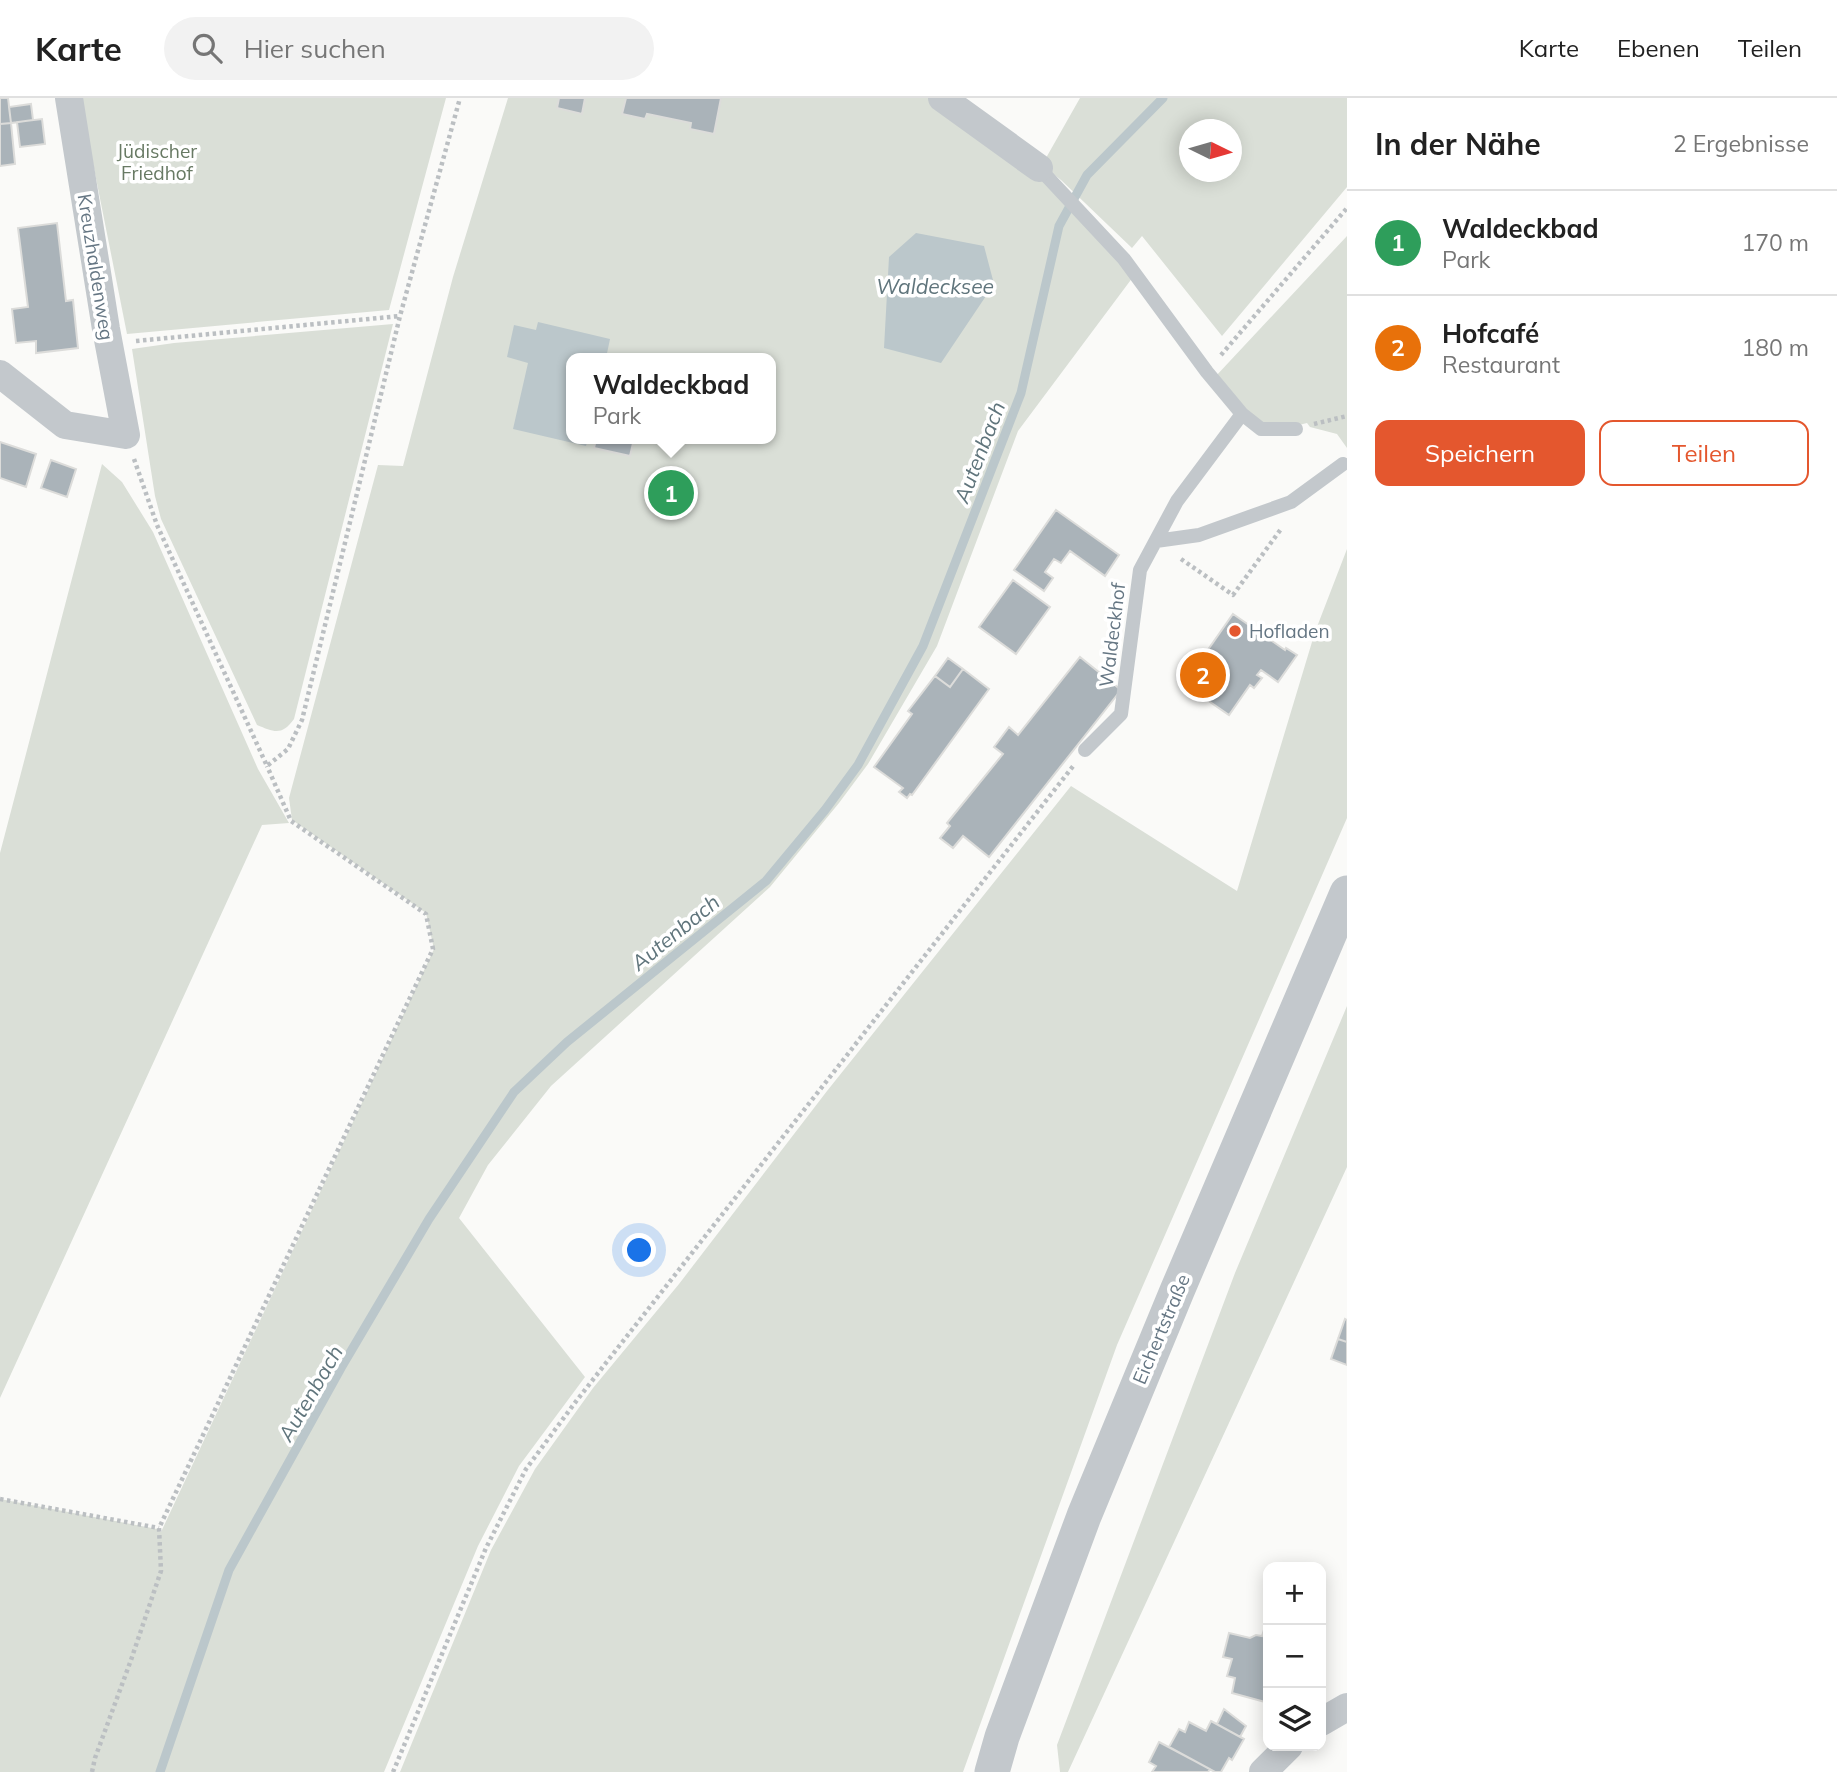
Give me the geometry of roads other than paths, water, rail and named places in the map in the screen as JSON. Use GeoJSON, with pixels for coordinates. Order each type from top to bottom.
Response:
{"type":"FeatureCollection","features":[{"type":"Feature","properties":{"kind":"street","name":"Kreuzhaldenweg"},"geometry":{"type":"LineString","coordinates":[[0,374],[65,425],[126,435],[108,343],[69,98]]}},
{"type":"Feature","properties":{"kind":"street"},"geometry":{"type":"LineString","coordinates":[[942,98],[1049,178]]}},
{"type":"Feature","properties":{"kind":"street","name":"Eichertstraße"},"geometry":{"type":"LineString","coordinates":[[992,1772],[1002,1737],[1084,1516],[1182,1278],[1347,893]]}},
{"type":"Feature","properties":{"kind":"street"},"geometry":{"type":"LineString","coordinates":[[1326,1719],[1347,1707]]}},
{"type":"Feature","properties":{"kind":"street"},"geometry":{"type":"LineString","coordinates":[[1263,1772],[1284,1751]]}},
{"type":"Feature","properties":{"kind":"lane"},"geometry":{"type":"LineString","coordinates":[[1049,178],[1135,273],[1207,372],[1242,414],[1261,429],[1296,429]]}},
{"type":"Feature","properties":{"kind":"lane","name":"Waldeckhof"},"geometry":{"type":"LineString","coordinates":[[1085,750],[1121,714],[1140,570],[1177,501],[1242,414]]}},
{"type":"Feature","properties":{"kind":"lane"},"geometry":{"type":"LineString","coordinates":[[1156,541],[1199,535],[1291,502],[1343,464]]}},
{"type":"Feature","properties":{"kind":"water","name":"Waldecksee"},"geometry":{"type":"Polygon","coordinates":[[[916,233],[984,246],[994,284],[941,363],[884,348],[889,257],[916,233]]]}},
{"type":"Feature","properties":{"kind":"water"},"geometry":{"type":"Polygon","coordinates":[[[538,322],[610,339],[607,353],[566,353],[566,441],[513,429],[528,363],[507,357],[514,325],[536,330],[538,322]]]}},
{"type":"Feature","properties":{"kind":"waterway","name":"Autenbach"},"geometry":{"type":"LineString","coordinates":[[160,1772],[229,1570],[341,1368],[429,1219],[514,1092],[567,1042],[766,881],[825,810],[858,765],[923,646],[1021,393],[1059,226],[1087,175],[1163,98]]}},
{"type":"Feature","properties":{"kind":"place","name":"Waldeckbad"},"geometry":{"type":"Point","coordinates":[671,493]}},
{"type":"Feature","properties":{"kind":"place","name":"Hofladen"},"geometry":{"type":"Point","coordinates":[1235,631]}},
{"type":"Feature","properties":{"kind":"place","name":"Hofcafé"},"geometry":{"type":"Point","coordinates":[1203,675]}},
{"type":"Feature","properties":{"kind":"park label","name":"Jüdischer Friedhof"},"geometry":{"type":"Point","coordinates":[157,162]}}]}
